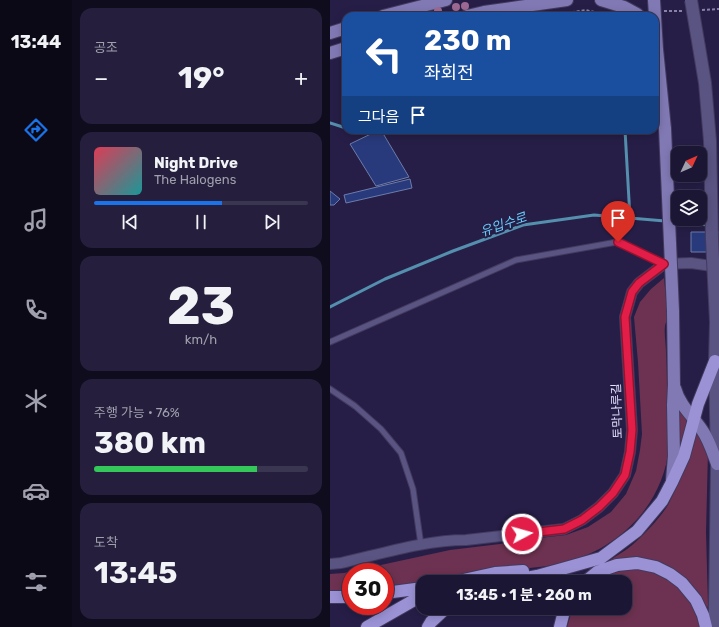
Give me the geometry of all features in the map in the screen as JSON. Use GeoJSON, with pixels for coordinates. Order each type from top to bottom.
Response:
{"type":"FeatureCollection","features":[{"type":"Feature","properties":{"kind":"highway"},"geometry":{"type":"LineString","coordinates":[[540,575],[601,558],[632,535],[649,517],[662,501],[684,456],[698,404],[716,361]]}},
{"type":"Feature","properties":{"kind":"highway"},"geometry":{"type":"LineString","coordinates":[[593,575],[597,572],[617,565],[637,563],[656,567],[670,574],[682,583],[696,600],[703,615],[706,627]]}},
{"type":"Feature","properties":{"kind":"highway"},"geometry":{"type":"LineString","coordinates":[[486,575],[562,568]]}},
{"type":"Feature","properties":{"kind":"highway"},"geometry":{"type":"LineString","coordinates":[[394,592],[416,589]]}},
{"type":"Feature","properties":{"kind":"highway"},"geometry":{"type":"LineString","coordinates":[[330,597],[342,597]]}},
{"type":"Feature","properties":{"kind":"highway"},"geometry":{"type":"LineString","coordinates":[[367,627],[416,599]]}},
{"type":"Feature","properties":{"kind":"highway"},"geometry":{"type":"LineString","coordinates":[[428,627],[438,615]]}},
{"type":"Feature","properties":{"kind":"highway"},"geometry":{"type":"LineString","coordinates":[[560,627],[563,615]]}},
{"type":"Feature","properties":{"kind":"main road"},"geometry":{"type":"LineString","coordinates":[[399,12],[446,0]]}},
{"type":"Feature","properties":{"kind":"main road"},"geometry":{"type":"LineString","coordinates":[[484,12],[567,0]]}},
{"type":"Feature","properties":{"kind":"main road"},"geometry":{"type":"LineString","coordinates":[[601,0],[624,7],[633,12]]}},
{"type":"Feature","properties":{"kind":"main road"},"geometry":{"type":"LineString","coordinates":[[694,5],[698,47],[705,83],[710,141],[712,239],[716,322],[717,464],[714,627]]}},
{"type":"Feature","properties":{"kind":"main road"},"geometry":{"type":"LineString","coordinates":[[330,33],[342,29]]}},
{"type":"Feature","properties":{"kind":"main road"},"geometry":{"type":"LineString","coordinates":[[330,53],[342,49]]}},
{"type":"Feature","properties":{"kind":"main road"},"geometry":{"type":"LineString","coordinates":[[659,74],[665,129],[673,311],[674,385],[672,405],[674,456],[672,482]]}},
{"type":"Feature","properties":{"kind":"main road"},"geometry":{"type":"LineString","coordinates":[[674,385],[678,396],[702,430],[717,464]]}},
{"type":"Feature","properties":{"kind":"street"},"geometry":{"type":"LineString","coordinates":[[664,264],[691,262],[719,267]]}},
{"type":"Feature","properties":{"kind":"street","name":"토막나루길"},"geometry":{"type":"LineString","coordinates":[[330,564],[341,563],[430,543],[564,529],[582,520],[599,507],[613,493],[625,475],[630,452],[632,430],[625,317],[632,292],[639,283],[664,264]]}},
{"type":"Feature","properties":{"kind":"lane"},"geometry":{"type":"LineString","coordinates":[[330,342],[516,260],[618,242],[664,264]]}},
{"type":"Feature","properties":{"kind":"lane"},"geometry":{"type":"LineString","coordinates":[[330,389],[355,406],[381,429],[401,452],[413,489],[421,545]]}},
{"type":"Feature","properties":{"kind":"path"},"geometry":{"type":"LineString","coordinates":[[654,5],[682,11]]}},
{"type":"Feature","properties":{"kind":"path"},"geometry":{"type":"LineString","coordinates":[[694,5],[719,9]]}},
{"type":"Feature","properties":{"kind":"path"},"geometry":{"type":"LineString","coordinates":[[573,12],[586,10],[594,12]]}},
{"type":"Feature","properties":{"kind":"shaded area"},"geometry":{"type":"Polygon","coordinates":[[[664,278],[668,314],[665,332],[669,447],[665,468],[658,487],[648,505],[635,521],[620,535],[603,547],[564,563],[473,575],[416,575],[416,585],[394,589],[394,563],[390,563],[450,550],[566,535],[588,527],[611,512],[626,494],[636,471],[640,450],[642,434],[634,317],[640,302],[651,289],[664,278]]]}},
{"type":"Feature","properties":{"kind":"shaded area"},"geometry":{"type":"Polygon","coordinates":[[[678,406],[689,421],[681,445],[678,445],[678,406]]]}},
{"type":"Feature","properties":{"kind":"shaded area"},"geometry":{"type":"Polygon","coordinates":[[[696,429],[708,451],[706,532],[707,610],[701,598],[685,579],[625,558],[608,562],[641,537],[665,510],[673,496],[696,429]]]}},
{"type":"Feature","properties":{"kind":"shaded area"},"geometry":{"type":"Polygon","coordinates":[[[645,569],[671,579],[695,606],[701,627],[567,627],[571,615],[632,615],[632,575],[608,575],[622,571],[645,569]]]}},
{"type":"Feature","properties":{"kind":"shaded area"},"geometry":{"type":"Polygon","coordinates":[[[342,573],[342,594],[330,594],[330,574],[342,573]]]}},
{"type":"Feature","properties":{"kind":"building"},"geometry":{"type":"Polygon","coordinates":[[[371,134],[383,134],[409,177],[376,186],[350,144],[371,134]]]}},
{"type":"Feature","properties":{"kind":"building"},"geometry":{"type":"Polygon","coordinates":[[[410,179],[412,188],[346,203],[344,195],[410,179]]]}},
{"type":"Feature","properties":{"kind":"building"},"geometry":{"type":"Polygon","coordinates":[[[330,191],[340,199],[334,205],[330,205],[330,191]]]}},
{"type":"Feature","properties":{"kind":"building"},"geometry":{"type":"Polygon","coordinates":[[[691,232],[719,232],[719,252],[691,252],[691,232]]]}},
{"type":"Feature","properties":{"kind":"waterway"},"geometry":{"type":"LineString","coordinates":[[330,123],[342,127]]}},
{"type":"Feature","properties":{"kind":"waterway"},"geometry":{"type":"LineString","coordinates":[[625,134],[630,218]]}},
{"type":"Feature","properties":{"kind":"waterway","name":"유입수로"},"geometry":{"type":"LineString","coordinates":[[330,307],[385,279],[453,251],[523,225],[594,215],[665,221]]}},
{"type":"Feature","properties":{"kind":"route"},"geometry":{"type":"LineString","coordinates":[[522,534],[564,529],[582,520],[599,507],[613,493],[625,475],[630,452],[632,430],[625,317],[632,292],[639,283],[664,264],[618,242]]}}]}
